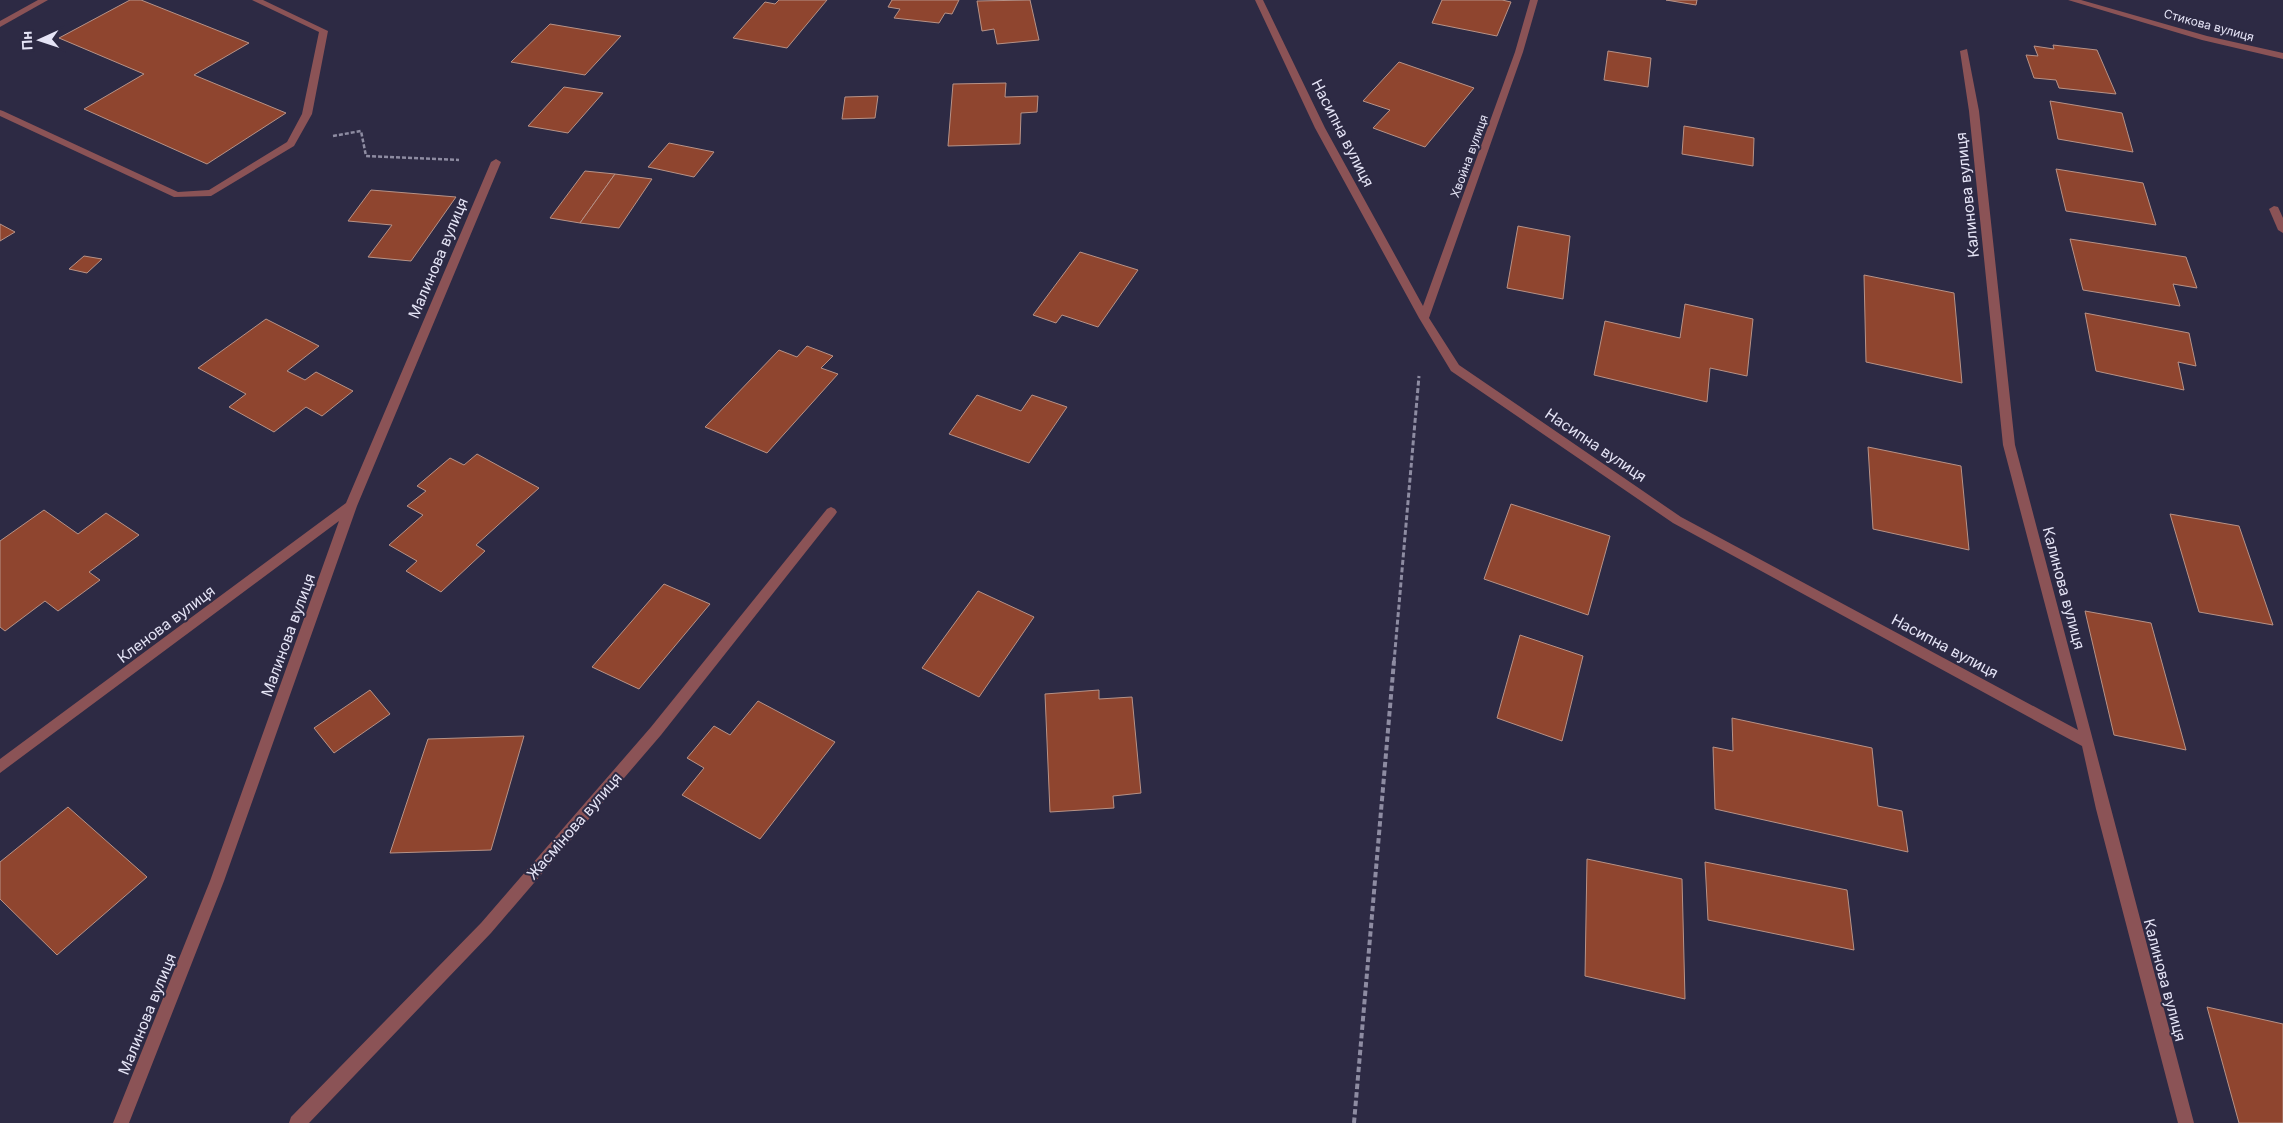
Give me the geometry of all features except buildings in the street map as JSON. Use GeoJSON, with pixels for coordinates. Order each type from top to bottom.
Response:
{"type":"FeatureCollection","features":[{"type":"Feature","properties":{"kind":"street"},"geometry":{"type":"LineString","coordinates":[[0,24],[44,0]]}},
{"type":"Feature","properties":{"kind":"street"},"geometry":{"type":"LineString","coordinates":[[0,114],[177,195],[212,192],[291,144],[307,114],[324,31],[256,0]]}},
{"type":"Feature","properties":{"kind":"street","name":"Насипна вулиця"},"geometry":{"type":"LineString","coordinates":[[1259,0],[1320,128],[1424,318],[1455,368],[1677,520],[2088,742]]}},
{"type":"Feature","properties":{"kind":"street","name":"Хвойна вулиця"},"geometry":{"type":"LineString","coordinates":[[1424,318],[1519,52],[1534,0]]}},
{"type":"Feature","properties":{"kind":"street","name":"Стикова вулиця"},"geometry":{"type":"LineString","coordinates":[[2072,0],[2205,38],[2283,56]]}},
{"type":"Feature","properties":{"kind":"street","name":"Калинова вулиця"},"geometry":{"type":"LineString","coordinates":[[1964,51],[1974,111],[2010,445],[2186,1123]]}},
{"type":"Feature","properties":{"kind":"street","name":"Малинова вулиця"},"geometry":{"type":"LineString","coordinates":[[121,1123],[217,881],[351,506],[496,162]]}},
{"type":"Feature","properties":{"kind":"street"},"geometry":{"type":"LineString","coordinates":[[2274,210],[2283,230]]}},
{"type":"Feature","properties":{"kind":"street","name":"Кленова вулиця"},"geometry":{"type":"LineString","coordinates":[[0,767],[351,506]]}},
{"type":"Feature","properties":{"kind":"street","name":"Жасмінова вулиця"},"geometry":{"type":"LineString","coordinates":[[297,1123],[492,921],[656,731],[832,512]]}},
{"type":"Feature","properties":{"kind":"path"},"geometry":{"type":"LineString","coordinates":[[291,144],[361,131],[366,156],[496,162]]}},
{"type":"Feature","properties":{"kind":"path"},"geometry":{"type":"LineString","coordinates":[[1354,1123],[1424,318]]}}]}
